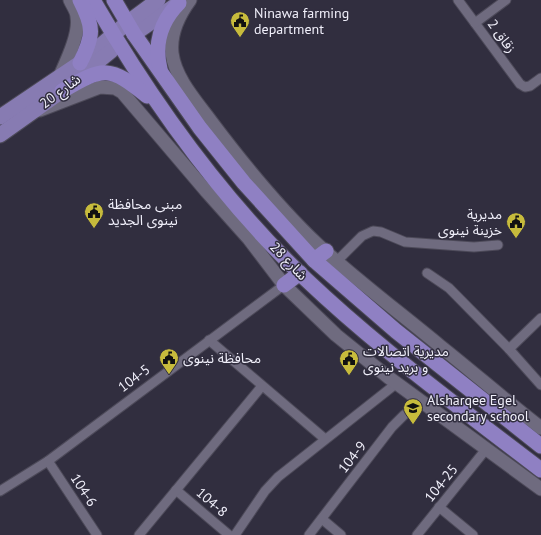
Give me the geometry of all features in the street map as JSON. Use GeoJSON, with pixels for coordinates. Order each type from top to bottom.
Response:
{"type":"FeatureCollection","features":[{"type":"Feature","properties":{"kind":"highway"},"geometry":{"type":"LineString","coordinates":[[80,0],[90,20],[91,30],[89,44],[80,62]]}},
{"type":"Feature","properties":{"kind":"highway","name":"شارع 28"},"geometry":{"type":"LineString","coordinates":[[93,0],[116,40],[163,111],[205,167],[253,223],[300,273],[352,320],[541,470]]}},
{"type":"Feature","properties":{"kind":"highway","name":"شارع 28"},"geometry":{"type":"LineString","coordinates":[[114,0],[130,29],[223,158],[326,258],[368,308],[541,446]]}},
{"type":"Feature","properties":{"kind":"highway"},"geometry":{"type":"LineString","coordinates":[[163,76],[158,55],[160,33],[169,16],[184,1]]}},
{"type":"Feature","properties":{"kind":"highway"},"geometry":{"type":"LineString","coordinates":[[61,84],[95,74],[114,73],[128,80],[163,111]]}},
{"type":"Feature","properties":{"kind":"highway"},"geometry":{"type":"LineString","coordinates":[[284,285],[300,273]]}},
{"type":"Feature","properties":{"kind":"highway"},"geometry":{"type":"LineString","coordinates":[[480,423],[491,407]]}},
{"type":"Feature","properties":{"kind":"main road"},"geometry":{"type":"LineString","coordinates":[[61,84],[77,27],[78,18],[70,0]]}},
{"type":"Feature","properties":{"kind":"main road"},"geometry":{"type":"LineString","coordinates":[[116,40],[130,29],[158,0]]}},
{"type":"Feature","properties":{"kind":"main road"},"geometry":{"type":"LineString","coordinates":[[130,29],[184,1]]}},
{"type":"Feature","properties":{"kind":"main road"},"geometry":{"type":"LineString","coordinates":[[184,1],[173,37],[172,54],[174,62],[195,100],[239,157],[326,258],[538,422]]}},
{"type":"Feature","properties":{"kind":"main road","name":"شارع 20"},"geometry":{"type":"LineString","coordinates":[[0,135],[23,119],[61,84],[116,40]]}},
{"type":"Feature","properties":{"kind":"main road","name":"شارع 20"},"geometry":{"type":"LineString","coordinates":[[1,115],[61,84],[80,62],[116,40]]}},
{"type":"Feature","properties":{"kind":"main road"},"geometry":{"type":"LineString","coordinates":[[23,119],[35,112],[95,88],[107,87],[122,92],[207,192],[250,239],[284,285],[336,335],[397,383],[541,489]]}},
{"type":"Feature","properties":{"kind":"street","name":"زقاق 2"},"geometry":{"type":"LineString","coordinates":[[458,0],[520,84],[525,88],[541,78]]}},
{"type":"Feature","properties":{"kind":"street"},"geometry":{"type":"LineString","coordinates":[[475,24],[506,0]]}},
{"type":"Feature","properties":{"kind":"street"},"geometry":{"type":"LineString","coordinates":[[326,258],[373,231],[381,232],[405,242],[474,247],[498,245]]}},
{"type":"Feature","properties":{"kind":"street"},"geometry":{"type":"LineString","coordinates":[[427,273],[449,288],[509,349],[541,385]]}},
{"type":"Feature","properties":{"kind":"street","name":"104-5"},"geometry":{"type":"LineString","coordinates":[[0,491],[48,461],[284,285]]}},
{"type":"Feature","properties":{"kind":"street"},"geometry":{"type":"LineString","coordinates":[[509,349],[541,318]]}},
{"type":"Feature","properties":{"kind":"street"},"geometry":{"type":"LineString","coordinates":[[209,340],[325,439]]}},
{"type":"Feature","properties":{"kind":"street"},"geometry":{"type":"LineString","coordinates":[[235,535],[272,483],[325,439],[397,383]]}},
{"type":"Feature","properties":{"kind":"street"},"geometry":{"type":"LineString","coordinates":[[139,535],[262,386]]}},
{"type":"Feature","properties":{"kind":"street","name":"104-9"},"geometry":{"type":"LineString","coordinates":[[309,535],[392,427],[404,415],[423,402]]}},
{"type":"Feature","properties":{"kind":"street","name":"104-25"},"geometry":{"type":"LineString","coordinates":[[417,535],[487,448]]}},
{"type":"Feature","properties":{"kind":"street","name":"104-6"},"geometry":{"type":"LineString","coordinates":[[48,461],[97,535]]}},
{"type":"Feature","properties":{"kind":"street","name":"104-8"},"geometry":{"type":"LineString","coordinates":[[176,490],[229,535]]}},
{"type":"Feature","properties":{"kind":"street"},"geometry":{"type":"LineString","coordinates":[[439,508],[473,535]]}},
{"type":"Feature","properties":{"kind":"street"},"geometry":{"type":"LineString","coordinates":[[322,519],[341,535]]}},
{"type":"Feature","properties":{"kind":"place","name":"Ninawa farming department"},"geometry":{"type":"Point","coordinates":[240,38]}},
{"type":"Feature","properties":{"kind":"place","name":"مبنى محافظة نينوى الجديد"},"geometry":{"type":"Point","coordinates":[94,229]}},
{"type":"Feature","properties":{"kind":"place","name":"مديرية خزينة نينوى"},"geometry":{"type":"Point","coordinates":[516,239]}},
{"type":"Feature","properties":{"kind":"place","name":"محافظة نينوى"},"geometry":{"type":"Point","coordinates":[169,375]}},
{"type":"Feature","properties":{"kind":"place","name":"مديرية اتصالات و بريد نينوى"},"geometry":{"type":"Point","coordinates":[349,376]}},
{"type":"Feature","properties":{"kind":"place","name":"Alsharqee Egel secondary school"},"geometry":{"type":"Point","coordinates":[413,425]}}]}
